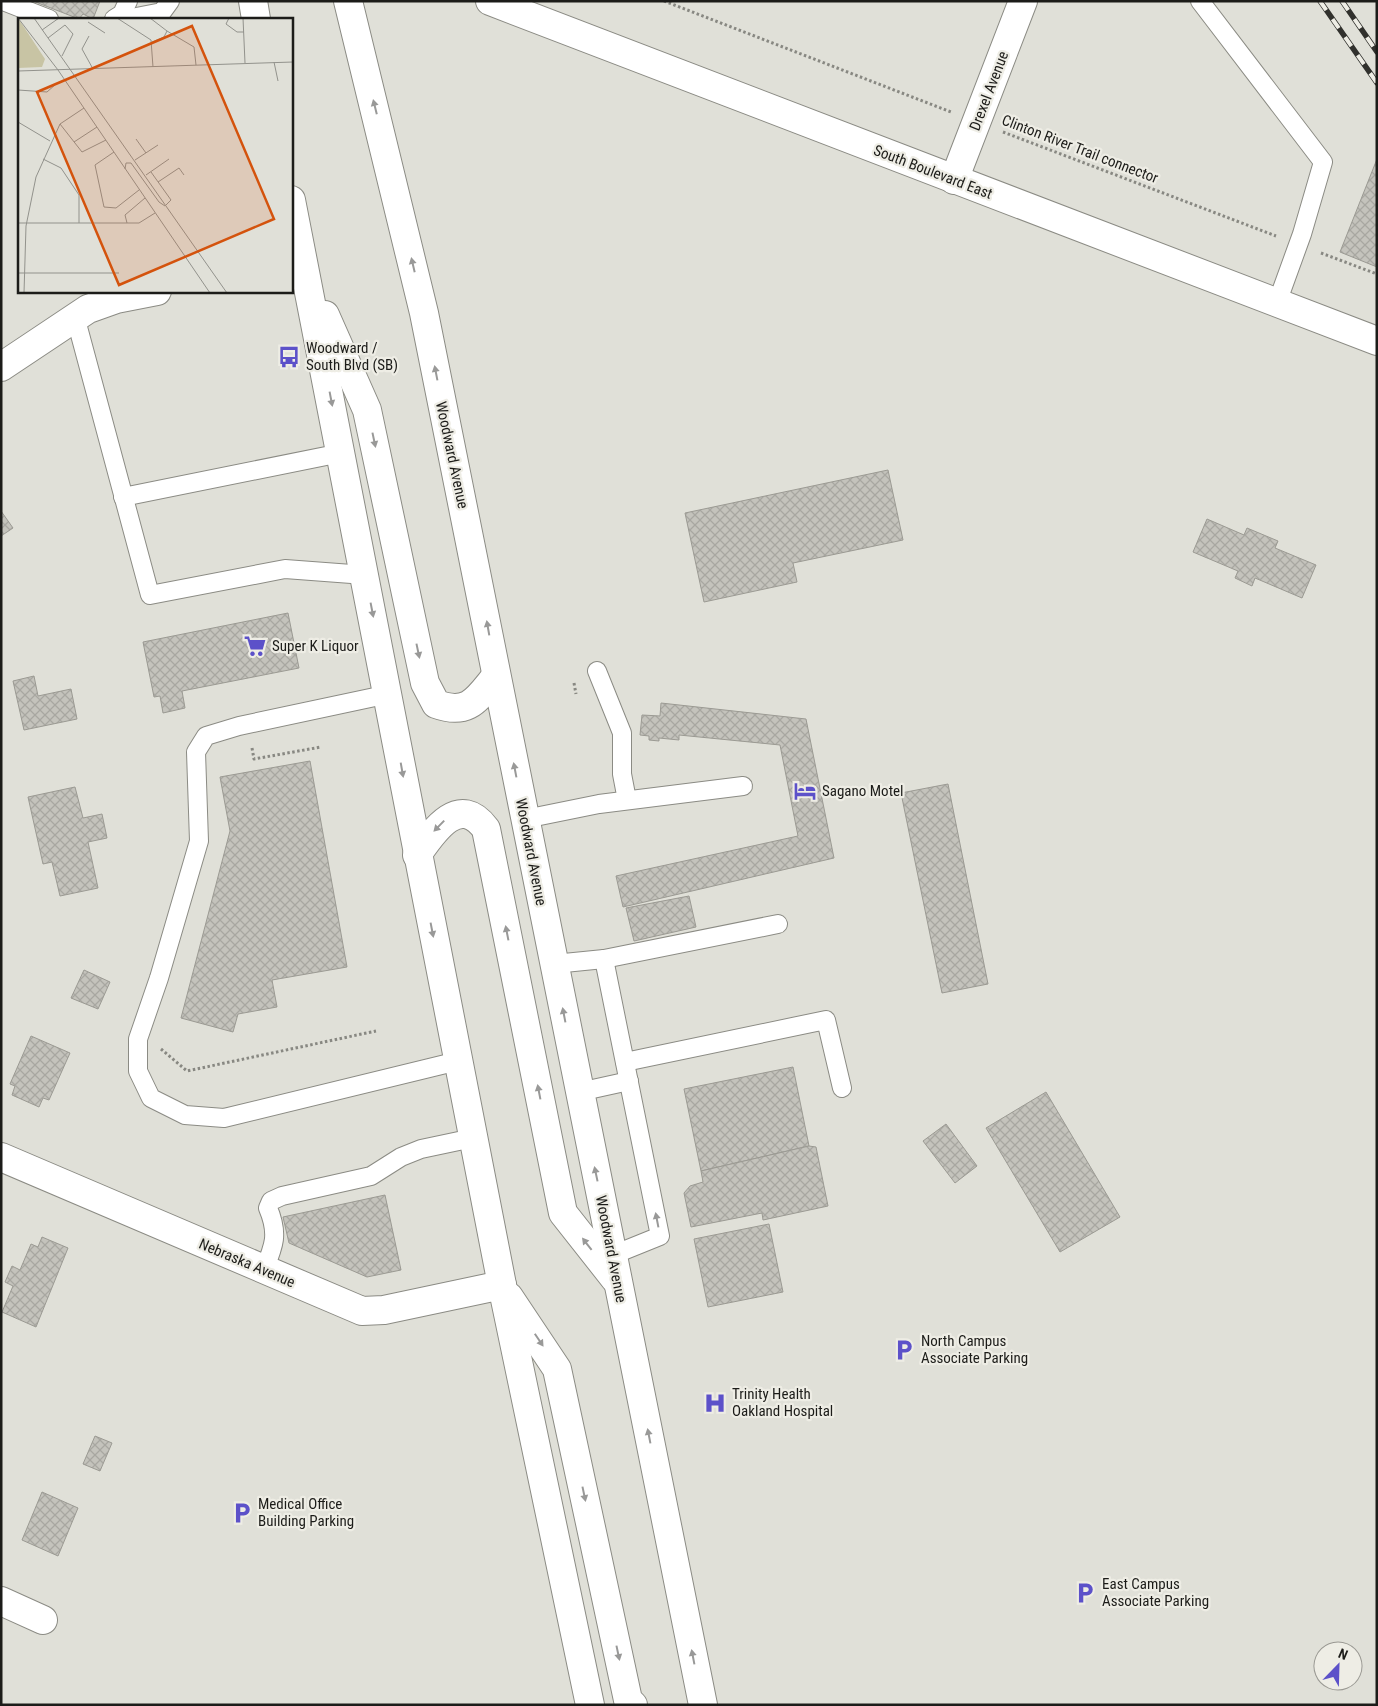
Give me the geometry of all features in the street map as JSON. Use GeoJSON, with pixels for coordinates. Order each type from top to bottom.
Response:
{"type":"FeatureCollection","features":[{"type":"Feature","properties":{"kind":"main road"},"geometry":{"type":"LineString","coordinates":[[253,1],[256,18]]}},
{"type":"Feature","properties":{"kind":"main road","name":"Woodward Avenue"},"geometry":{"type":"LineString","coordinates":[[348,1],[424,313],[613,1256],[698,1699]]}},
{"type":"Feature","properties":{"kind":"main road","name":"Drexel Avenue"},"geometry":{"type":"LineString","coordinates":[[954,180],[1022,1]]}},
{"type":"Feature","properties":{"kind":"main road","name":"South Boulevard East"},"geometry":{"type":"LineString","coordinates":[[496,3],[1377,341]]}},
{"type":"Feature","properties":{"kind":"main road"},"geometry":{"type":"LineString","coordinates":[[292,211],[297,267],[341,453],[389,694],[417,855],[502,1286],[590,1705]]}},
{"type":"Feature","properties":{"kind":"main road"},"geometry":{"type":"LineString","coordinates":[[297,267],[367,410],[425,683],[436,704],[451,710],[470,705],[496,676]]}},
{"type":"Feature","properties":{"kind":"main road"},"geometry":{"type":"LineString","coordinates":[[1,367],[75,316],[102,303],[152,292]]}},
{"type":"Feature","properties":{"kind":"main road"},"geometry":{"type":"LineString","coordinates":[[417,855],[438,825],[447,818],[468,814],[478,819],[486,829],[563,1213],[617,1282]]}},
{"type":"Feature","properties":{"kind":"main road","name":"Nebraska Avenue"},"geometry":{"type":"LineString","coordinates":[[1,1157],[348,1306],[374,1312],[502,1286]]}},
{"type":"Feature","properties":{"kind":"main road"},"geometry":{"type":"LineString","coordinates":[[502,1286],[557,1368],[628,1700],[633,1705]]}},
{"type":"Feature","properties":{"kind":"main road"},"geometry":{"type":"LineString","coordinates":[[1,1602],[43,1620]]}},
{"type":"Feature","properties":{"kind":"lane"},"geometry":{"type":"LineString","coordinates":[[3,1],[46,18]]}},
{"type":"Feature","properties":{"kind":"lane"},"geometry":{"type":"LineString","coordinates":[[116,18],[122,14],[128,1]]}},
{"type":"Feature","properties":{"kind":"lane"},"geometry":{"type":"LineString","coordinates":[[131,18],[162,12],[170,1]]}},
{"type":"Feature","properties":{"kind":"lane"},"geometry":{"type":"LineString","coordinates":[[1200,1],[1323,162],[1298,244],[1277,303]]}},
{"type":"Feature","properties":{"kind":"lane"},"geometry":{"type":"LineString","coordinates":[[75,316],[150,595],[285,569],[365,575]]}},
{"type":"Feature","properties":{"kind":"lane"},"geometry":{"type":"LineString","coordinates":[[123,497],[341,453]]}},
{"type":"Feature","properties":{"kind":"lane"},"geometry":{"type":"LineString","coordinates":[[597,671],[622,733],[622,774],[627,800]]}},
{"type":"Feature","properties":{"kind":"lane"},"geometry":{"type":"LineString","coordinates":[[389,694],[239,726],[206,736],[196,752],[200,841],[160,978],[138,1039],[138,1071],[151,1098],[185,1115],[224,1118],[458,1061]]}},
{"type":"Feature","properties":{"kind":"lane"},"geometry":{"type":"LineString","coordinates":[[525,819],[627,800],[743,786]]}},
{"type":"Feature","properties":{"kind":"lane"},"geometry":{"type":"LineString","coordinates":[[554,964],[604,959],[778,924]]}},
{"type":"Feature","properties":{"kind":"lane"},"geometry":{"type":"LineString","coordinates":[[604,959],[660,1236],[613,1256]]}},
{"type":"Feature","properties":{"kind":"lane"},"geometry":{"type":"LineString","coordinates":[[625,1062],[826,1020],[842,1088]]}},
{"type":"Feature","properties":{"kind":"lane"},"geometry":{"type":"LineString","coordinates":[[579,1092],[629,1081]]}},
{"type":"Feature","properties":{"kind":"lane"},"geometry":{"type":"LineString","coordinates":[[264,1270],[275,1243],[272,1217],[268,1208],[271,1201],[282,1196],[371,1176],[401,1157],[421,1149],[473,1138]]}},
{"type":"Feature","properties":{"kind":"path","name":"Clinton River Trail connector"},"geometry":{"type":"LineString","coordinates":[[664,1],[1377,274]]}},
{"type":"Feature","properties":{"kind":"path"},"geometry":{"type":"LineString","coordinates":[[251,743],[254,759],[321,746]]}},
{"type":"Feature","properties":{"kind":"path"},"geometry":{"type":"LineString","coordinates":[[154,1042],[187,1071],[376,1031]]}},
{"type":"Feature","properties":{"kind":"building"},"geometry":{"type":"Polygon","coordinates":[[[33,1],[100,1],[93,18],[83,14],[80,18],[33,1]]]}},
{"type":"Feature","properties":{"kind":"building"},"geometry":{"type":"Polygon","coordinates":[[[1377,159],[1377,267],[1340,252],[1377,159]]]}},
{"type":"Feature","properties":{"kind":"building"},"geometry":{"type":"Polygon","coordinates":[[[888,470],[903,540],[793,563],[797,582],[704,602],[685,513],[888,470]]]}},
{"type":"Feature","properties":{"kind":"building"},"geometry":{"type":"Polygon","coordinates":[[[1,511],[13,528],[1,536],[1,511]]]}},
{"type":"Feature","properties":{"kind":"building"},"geometry":{"type":"Polygon","coordinates":[[[1207,519],[1244,535],[1247,528],[1278,541],[1275,548],[1316,565],[1302,598],[1255,578],[1252,586],[1235,578],[1238,571],[1193,552],[1207,519]]]}},
{"type":"Feature","properties":{"kind":"building"},"geometry":{"type":"Polygon","coordinates":[[[288,613],[299,668],[182,691],[185,708],[163,713],[160,696],[154,697],[143,642],[288,613]]]}},
{"type":"Feature","properties":{"kind":"building"},"geometry":{"type":"Polygon","coordinates":[[[34,676],[38,696],[71,689],[77,719],[24,730],[13,681],[34,676]]]}},
{"type":"Feature","properties":{"kind":"building","name":"Sagano Motel"},"geometry":{"type":"Polygon","coordinates":[[[661,703],[806,719],[834,858],[623,907],[616,876],[798,836],[780,745],[679,735],[679,740],[659,738],[659,741],[649,740],[649,736],[640,735],[642,715],[660,716],[661,703]]]}},
{"type":"Feature","properties":{"kind":"building"},"geometry":{"type":"Polygon","coordinates":[[[310,761],[347,967],[272,980],[277,1007],[238,1014],[233,1032],[181,1018],[230,831],[220,777],[310,761]]]}},
{"type":"Feature","properties":{"kind":"building"},"geometry":{"type":"Polygon","coordinates":[[[948,784],[988,984],[942,993],[901,793],[948,784]]]}},
{"type":"Feature","properties":{"kind":"building"},"geometry":{"type":"Polygon","coordinates":[[[75,787],[83,818],[102,814],[107,838],[88,842],[98,888],[60,896],[52,862],[43,864],[28,797],[75,787]]]}},
{"type":"Feature","properties":{"kind":"building"},"geometry":{"type":"Polygon","coordinates":[[[689,896],[696,927],[634,941],[626,908],[689,896]]]}},
{"type":"Feature","properties":{"kind":"building"},"geometry":{"type":"Polygon","coordinates":[[[84,970],[110,982],[98,1009],[71,998],[84,970]]]}},
{"type":"Feature","properties":{"kind":"building"},"geometry":{"type":"Polygon","coordinates":[[[31,1036],[70,1053],[49,1100],[43,1098],[39,1107],[12,1095],[15,1086],[10,1084],[31,1036]]]}},
{"type":"Feature","properties":{"kind":"building"},"geometry":{"type":"Polygon","coordinates":[[[793,1067],[809,1146],[701,1171],[684,1089],[793,1067]]]}},
{"type":"Feature","properties":{"kind":"building"},"geometry":{"type":"Polygon","coordinates":[[[1046,1092],[1120,1217],[1060,1252],[986,1128],[1046,1092]]]}},
{"type":"Feature","properties":{"kind":"building"},"geometry":{"type":"Polygon","coordinates":[[[946,1124],[977,1166],[955,1183],[923,1141],[946,1124]]]}},
{"type":"Feature","properties":{"kind":"building"},"geometry":{"type":"Polygon","coordinates":[[[809,1146],[816,1147],[828,1206],[763,1220],[762,1213],[691,1227],[684,1193],[690,1186],[703,1182],[701,1171],[809,1146]]]}},
{"type":"Feature","properties":{"kind":"building"},"geometry":{"type":"Polygon","coordinates":[[[385,1195],[401,1270],[367,1277],[289,1243],[283,1217],[385,1195]]]}},
{"type":"Feature","properties":{"kind":"building"},"geometry":{"type":"Polygon","coordinates":[[[769,1224],[783,1292],[708,1307],[694,1239],[769,1224]]]}},
{"type":"Feature","properties":{"kind":"building"},"geometry":{"type":"Polygon","coordinates":[[[42,1237],[68,1248],[36,1327],[2,1312],[13,1286],[5,1282],[12,1266],[20,1270],[31,1244],[38,1247],[42,1237]]]}},
{"type":"Feature","properties":{"kind":"building"},"geometry":{"type":"Polygon","coordinates":[[[95,1436],[112,1443],[100,1471],[83,1464],[95,1436]]]}},
{"type":"Feature","properties":{"kind":"building"},"geometry":{"type":"Polygon","coordinates":[[[42,1492],[78,1508],[58,1556],[22,1540],[42,1492]]]}},
{"type":"Feature","properties":{"kind":"railway"},"geometry":{"type":"LineString","coordinates":[[1320,1],[1377,83]]}},
{"type":"Feature","properties":{"kind":"railway"},"geometry":{"type":"LineString","coordinates":[[1342,1],[1377,52]]}},
{"type":"Feature","properties":{"kind":"place","name":"Woodward / South Blvd (SB)"},"geometry":{"type":"Point","coordinates":[289,357]}},
{"type":"Feature","properties":{"kind":"place","name":"Super K Liquor"},"geometry":{"type":"Point","coordinates":[255,646]}},
{"type":"Feature","properties":{"kind":"place","name":"Sagano Motel"},"geometry":{"type":"Point","coordinates":[805,791]}},
{"type":"Feature","properties":{"kind":"place","name":"North Campus Associate Parking"},"geometry":{"type":"Point","coordinates":[904,1350]}},
{"type":"Feature","properties":{"kind":"place","name":"Trinity Health Oakland Hospital"},"geometry":{"type":"Point","coordinates":[715,1403]}},
{"type":"Feature","properties":{"kind":"place","name":"Medical Office Building Parking"},"geometry":{"type":"Point","coordinates":[242,1513]}},
{"type":"Feature","properties":{"kind":"place","name":"East Campus Associate Parking"},"geometry":{"type":"Point","coordinates":[1085,1593]}}]}
